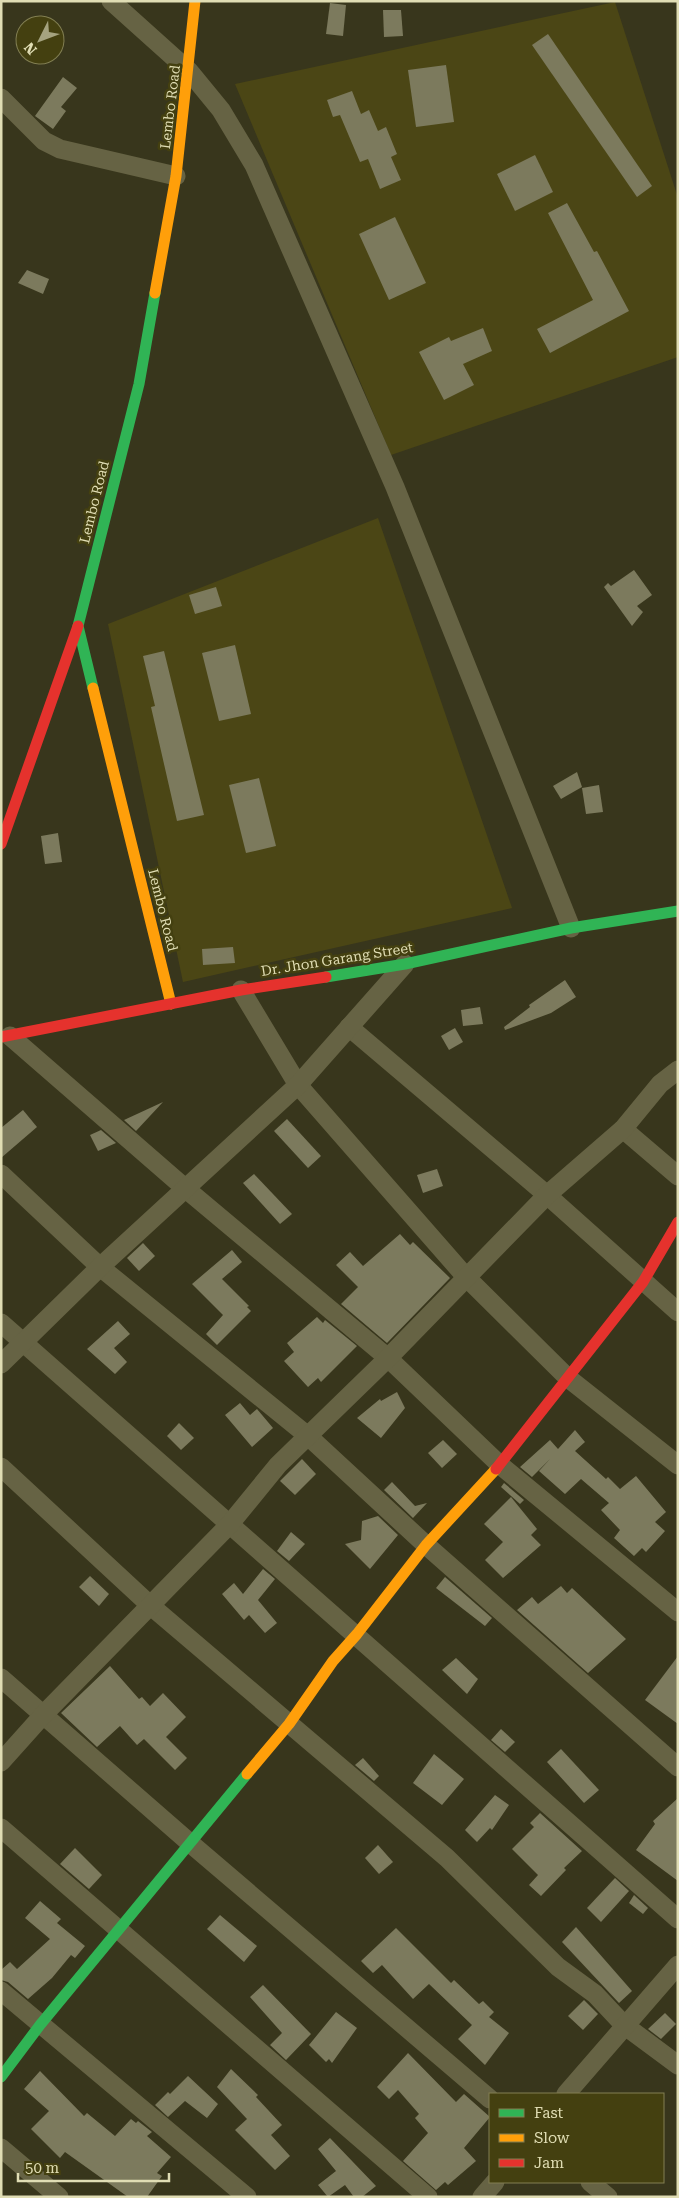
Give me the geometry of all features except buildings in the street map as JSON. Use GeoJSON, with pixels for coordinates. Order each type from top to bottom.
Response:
{"type":"FeatureCollection","features":[{"type":"Feature","properties":{"kind":"street"},"geometry":{"type":"LineString","coordinates":[[110,1],[189,71],[221,110],[254,165],[395,487],[570,928]]}},
{"type":"Feature","properties":{"kind":"street","name":"Lembo Road"},"geometry":{"type":"LineString","coordinates":[[171,1004],[78,626],[139,384],[176,176],[196,1]]}},
{"type":"Feature","properties":{"kind":"street"},"geometry":{"type":"LineString","coordinates":[[1,98],[44,141],[60,149],[176,176]]}},
{"type":"Feature","properties":{"kind":"street"},"geometry":{"type":"LineString","coordinates":[[1,844],[78,626]]}},
{"type":"Feature","properties":{"kind":"street","name":"Dr. Jhon Garang Street"},"geometry":{"type":"LineString","coordinates":[[6,1036],[241,990],[405,964],[570,928],[678,911]]}},
{"type":"Feature","properties":{"kind":"street"},"geometry":{"type":"LineString","coordinates":[[1,1364],[100,1266],[298,1085],[405,964]]}},
{"type":"Feature","properties":{"kind":"street"},"geometry":{"type":"LineString","coordinates":[[241,990],[298,1085],[466,1277],[568,1378],[678,1465]]}},
{"type":"Feature","properties":{"kind":"street"},"geometry":{"type":"LineString","coordinates":[[349,1027],[546,1195],[678,1312]]}},
{"type":"Feature","properties":{"kind":"street"},"geometry":{"type":"LineString","coordinates":[[6,1036],[388,1358],[500,1465],[678,1612]]}},
{"type":"Feature","properties":{"kind":"street"},"geometry":{"type":"LineString","coordinates":[[1,1762],[44,1714],[229,1525],[278,1465],[388,1358],[546,1195],[623,1129],[660,1084],[678,1070]]}},
{"type":"Feature","properties":{"kind":"street"},"geometry":{"type":"LineString","coordinates":[[623,1129],[678,1176]]}},
{"type":"Feature","properties":{"kind":"street"},"geometry":{"type":"LineString","coordinates":[[1,1174],[100,1266],[308,1436],[426,1545],[678,1767]]}},
{"type":"Feature","properties":{"kind":"street"},"geometry":{"type":"LineString","coordinates":[[1,2077],[40,2025],[289,1724],[334,1661],[426,1545],[500,1465],[643,1282],[678,1222]]}},
{"type":"Feature","properties":{"kind":"street"},"geometry":{"type":"LineString","coordinates":[[1,1323],[229,1525],[357,1634],[678,1919]]}},
{"type":"Feature","properties":{"kind":"street"},"geometry":{"type":"LineString","coordinates":[[1,1467],[150,1606],[447,1858],[558,1967],[595,1994],[624,2025],[678,2065]]}},
{"type":"Feature","properties":{"kind":"street"},"geometry":{"type":"LineString","coordinates":[[1,1678],[190,1843],[489,2098]]}},
{"type":"Feature","properties":{"kind":"street"},"geometry":{"type":"LineString","coordinates":[[1,1828],[428,2197]]}},
{"type":"Feature","properties":{"kind":"street"},"geometry":{"type":"LineString","coordinates":[[567,2093],[678,1965]]}},
{"type":"Feature","properties":{"kind":"street"},"geometry":{"type":"LineString","coordinates":[[1,1992],[247,2197]]}},
{"type":"Feature","properties":{"kind":"street"},"geometry":{"type":"LineString","coordinates":[[1,2148],[59,2197]]}},
{"type":"Feature","properties":{"kind":"street"},"geometry":{"type":"LineString","coordinates":[[482,2197],[494,2183]]}},
{"type":"Feature","properties":{"kind":"street"},"geometry":{"type":"LineString","coordinates":[[591,2183],[608,2197]]}},
{"type":"Feature","properties":{"kind":"shaded area"},"geometry":{"type":"Polygon","coordinates":[[[615,2],[678,198],[678,357],[391,455],[235,84],[615,2]]]}},
{"type":"Feature","properties":{"kind":"shaded area"},"geometry":{"type":"Polygon","coordinates":[[[378,518],[512,908],[183,982],[108,624],[378,518]]]}},
{"type":"Feature","properties":{"kind":"traffic: fast"},"geometry":{"type":"LineString","coordinates":[[93,688],[78,626],[139,384],[155,293]]}},
{"type":"Feature","properties":{"kind":"traffic: fast"},"geometry":{"type":"LineString","coordinates":[[326,977],[405,964],[571,928],[678,911]]}},
{"type":"Feature","properties":{"kind":"traffic: fast"},"geometry":{"type":"LineString","coordinates":[[1,2077],[40,2025],[247,1774]]}},
{"type":"Feature","properties":{"kind":"traffic: slow"},"geometry":{"type":"LineString","coordinates":[[155,293],[176,176],[195,1]]}},
{"type":"Feature","properties":{"kind":"traffic: slow"},"geometry":{"type":"LineString","coordinates":[[93,688],[171,1004]]}},
{"type":"Feature","properties":{"kind":"traffic: slow"},"geometry":{"type":"LineString","coordinates":[[247,1774],[289,1724],[333,1661],[357,1634],[426,1545],[496,1469]]}},
{"type":"Feature","properties":{"kind":"traffic: jam"},"geometry":{"type":"LineString","coordinates":[[1,844],[78,626]]}},
{"type":"Feature","properties":{"kind":"traffic: jam"},"geometry":{"type":"LineString","coordinates":[[1,1037],[241,990],[326,977]]}},
{"type":"Feature","properties":{"kind":"traffic: jam"},"geometry":{"type":"LineString","coordinates":[[496,1469],[643,1282],[678,1222]]}}]}
